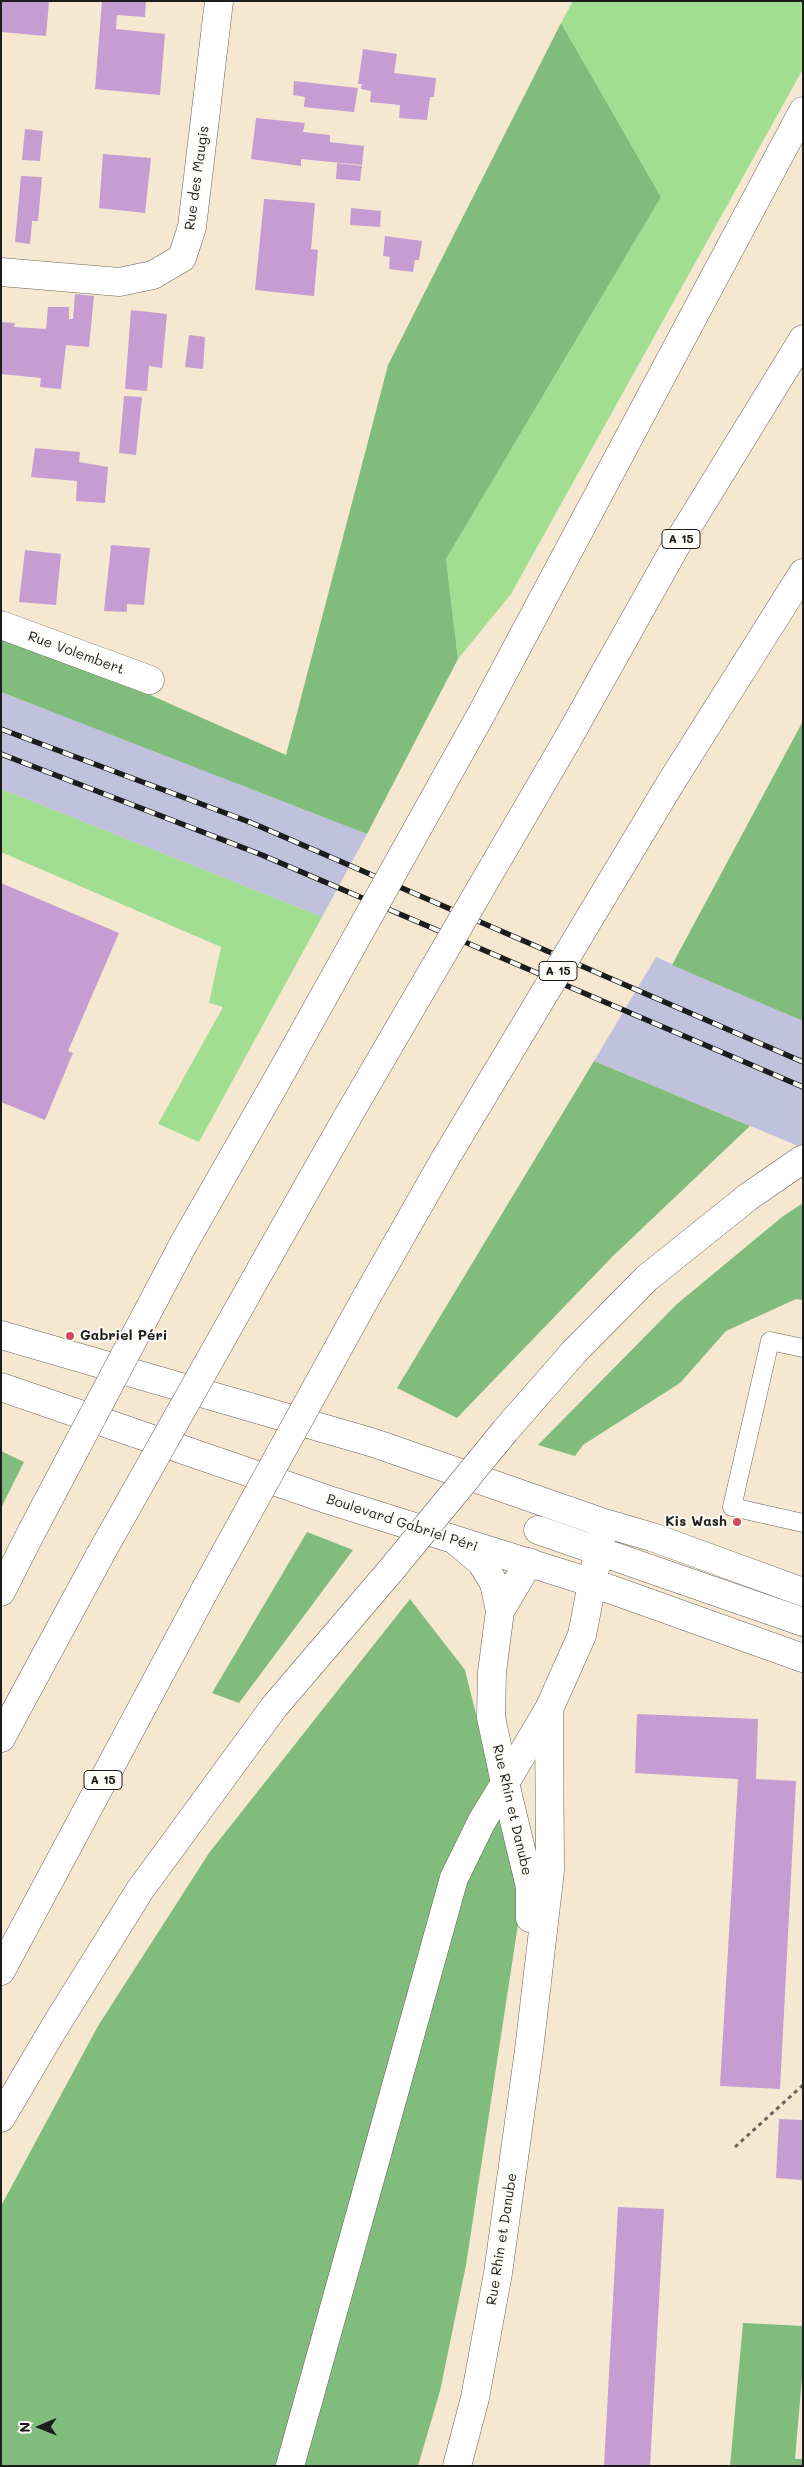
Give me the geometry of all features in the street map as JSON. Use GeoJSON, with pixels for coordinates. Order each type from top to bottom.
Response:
{"type":"FeatureCollection","features":[{"type":"Feature","properties":{"kind":"main road","name":"Rue des Maugis"},"geometry":{"type":"LineString","coordinates":[[1,272],[119,282],[153,275],[182,258],[192,228],[219,1]]}},
{"type":"Feature","properties":{"kind":"main road"},"geometry":{"type":"LineString","coordinates":[[1,1592],[184,1243],[483,711],[803,110]]}},
{"type":"Feature","properties":{"kind":"main road","name":"A 15"},"geometry":{"type":"LineString","coordinates":[[1,1738],[100,1555],[348,1116],[566,742],[678,544],[803,339]]}},
{"type":"Feature","properties":{"kind":"main road","name":"A 15"},"geometry":{"type":"LineString","coordinates":[[1,1970],[362,1303],[445,1159],[670,784],[803,573]]}},
{"type":"Feature","properties":{"kind":"main road","name":"Rue Volembert"},"geometry":{"type":"LineString","coordinates":[[1,625],[150,680]]}},
{"type":"Feature","properties":{"kind":"main road"},"geometry":{"type":"LineString","coordinates":[[1,2118],[54,2028],[140,1890],[274,1707],[392,1569],[505,1431],[574,1352],[647,1278],[748,1197],[803,1159]]}},
{"type":"Feature","properties":{"kind":"main road"},"geometry":{"type":"LineString","coordinates":[[1,1335],[374,1442],[604,1523],[652,1537],[803,1592]]}},
{"type":"Feature","properties":{"kind":"main road","name":"Boulevard Gabriel Péri"},"geometry":{"type":"LineString","coordinates":[[1,1387],[456,1541],[593,1583],[803,1658]]}},
{"type":"Feature","properties":{"kind":"main road","name":"Rue Rhin et Danube"},"geometry":{"type":"LineString","coordinates":[[500,1611],[529,1562],[546,1503]]}},
{"type":"Feature","properties":{"kind":"main road"},"geometry":{"type":"LineString","coordinates":[[290,2466],[454,1878],[482,1821],[550,1709],[582,1635],[604,1523]]}},
{"type":"Feature","properties":{"kind":"main road"},"geometry":{"type":"LineString","coordinates":[[538,1530],[803,1622]]}},
{"type":"Feature","properties":{"kind":"main road","name":"Rue Rhin et Danube"},"geometry":{"type":"LineString","coordinates":[[456,1541],[481,1562],[494,1583],[500,1611],[492,1672],[491,1717],[530,1887],[529,1953],[533,2010]]}},
{"type":"Feature","properties":{"kind":"main road","name":"Rue Rhin et Danube"},"geometry":{"type":"LineString","coordinates":[[457,2466],[475,2398],[498,2274],[533,2010],[550,1871],[550,1709]]}},
{"type":"Feature","properties":{"kind":"lane"},"geometry":{"type":"LineString","coordinates":[[803,1348],[770,1341],[732,1507],[803,1523]]}},
{"type":"Feature","properties":{"kind":"path"},"geometry":{"type":"LineString","coordinates":[[735,2147],[803,2085]]}},
{"type":"Feature","properties":{"kind":"shaded area"},"geometry":{"type":"Polygon","coordinates":[[[1,692],[367,834],[322,917],[1,789],[1,692]]]}},
{"type":"Feature","properties":{"kind":"shaded area"},"geometry":{"type":"Polygon","coordinates":[[[656,957],[803,1021],[803,1148],[594,1061],[656,957]]]}},
{"type":"Feature","properties":{"kind":"green space"},"geometry":{"type":"Polygon","coordinates":[[[573,1],[803,1],[803,69],[511,594],[458,659],[446,559],[661,197],[561,23],[573,1]]]}},
{"type":"Feature","properties":{"kind":"green space"},"geometry":{"type":"Polygon","coordinates":[[[561,23],[661,197],[446,559],[458,659],[367,834],[1,692],[1,629],[286,755],[388,365],[561,23]]]}},
{"type":"Feature","properties":{"kind":"green space"},"geometry":{"type":"Polygon","coordinates":[[[803,721],[803,1021],[672,965],[803,721]]]}},
{"type":"Feature","properties":{"kind":"green space"},"geometry":{"type":"Polygon","coordinates":[[[1,789],[322,917],[199,1142],[158,1124],[223,1007],[209,1003],[221,947],[1,852],[1,789]]]}},
{"type":"Feature","properties":{"kind":"green space"},"geometry":{"type":"Polygon","coordinates":[[[594,1061],[750,1126],[613,1256],[457,1418],[397,1388],[594,1061]]]}},
{"type":"Feature","properties":{"kind":"green space"},"geometry":{"type":"Polygon","coordinates":[[[803,1203],[803,1300],[796,1299],[726,1331],[680,1383],[583,1445],[575,1456],[538,1445],[677,1304],[782,1217],[803,1203]]]}},
{"type":"Feature","properties":{"kind":"green space"},"geometry":{"type":"Polygon","coordinates":[[[1,1451],[24,1462],[1,1508],[1,1451]]]}},
{"type":"Feature","properties":{"kind":"green space"},"geometry":{"type":"Polygon","coordinates":[[[307,1532],[353,1550],[239,1703],[212,1693],[307,1532]]]}},
{"type":"Feature","properties":{"kind":"green space"},"geometry":{"type":"Polygon","coordinates":[[[410,1599],[465,1670],[522,1898],[466,2265],[440,2391],[418,2466],[1,2466],[1,2206],[98,2026],[209,1853],[410,1599]]]}},
{"type":"Feature","properties":{"kind":"green space"},"geometry":{"type":"Polygon","coordinates":[[[743,2323],[803,2326],[803,2366],[795,2459],[803,2459],[803,2466],[730,2466],[743,2323]]]}},
{"type":"Feature","properties":{"kind":"building"},"geometry":{"type":"Polygon","coordinates":[[[1,1],[49,1],[46,36],[1,32],[1,1]]]}},
{"type":"Feature","properties":{"kind":"building"},"geometry":{"type":"Polygon","coordinates":[[[102,1],[146,1],[145,17],[117,15],[116,29],[165,34],[160,95],[95,89],[102,1]]]}},
{"type":"Feature","properties":{"kind":"building"},"geometry":{"type":"Polygon","coordinates":[[[363,49],[397,54],[394,73],[436,78],[434,97],[430,97],[427,120],[399,118],[400,105],[370,102],[371,91],[361,89],[362,84],[358,84],[363,49]]]}},
{"type":"Feature","properties":{"kind":"building"},"geometry":{"type":"Polygon","coordinates":[[[294,81],[358,88],[354,112],[304,107],[305,97],[293,95],[294,81]]]}},
{"type":"Feature","properties":{"kind":"building"},"geometry":{"type":"Polygon","coordinates":[[[256,118],[305,123],[303,132],[330,135],[330,142],[364,146],[362,165],[301,159],[301,166],[251,159],[256,118]]]}},
{"type":"Feature","properties":{"kind":"building"},"geometry":{"type":"Polygon","coordinates":[[[25,129],[43,131],[40,161],[22,160],[25,129]]]}},
{"type":"Feature","properties":{"kind":"building"},"geometry":{"type":"Polygon","coordinates":[[[103,154],[151,158],[145,213],[99,208],[103,154]]]}},
{"type":"Feature","properties":{"kind":"building"},"geometry":{"type":"Polygon","coordinates":[[[337,163],[362,166],[360,181],[336,179],[337,163]]]}},
{"type":"Feature","properties":{"kind":"building"},"geometry":{"type":"Polygon","coordinates":[[[21,176],[42,177],[38,221],[32,221],[30,244],[15,242],[21,176]]]}},
{"type":"Feature","properties":{"kind":"building"},"geometry":{"type":"Polygon","coordinates":[[[264,199],[315,203],[311,249],[318,250],[314,296],[255,290],[264,199]]]}},
{"type":"Feature","properties":{"kind":"building"},"geometry":{"type":"Polygon","coordinates":[[[351,208],[381,211],[380,227],[350,225],[351,208]]]}},
{"type":"Feature","properties":{"kind":"building"},"geometry":{"type":"Polygon","coordinates":[[[385,236],[422,241],[419,260],[415,260],[413,272],[389,269],[390,257],[383,256],[385,236]]]}},
{"type":"Feature","properties":{"kind":"building"},"geometry":{"type":"Polygon","coordinates":[[[75,294],[94,296],[89,347],[66,345],[61,389],[40,387],[41,378],[1,374],[1,322],[15,323],[14,327],[46,329],[48,307],[69,307],[69,319],[73,319],[75,294]]]}},
{"type":"Feature","properties":{"kind":"building"},"geometry":{"type":"Polygon","coordinates":[[[131,310],[167,314],[162,368],[149,366],[147,391],[125,389],[131,310]]]}},
{"type":"Feature","properties":{"kind":"building"},"geometry":{"type":"Polygon","coordinates":[[[189,335],[205,337],[203,369],[185,367],[189,335]]]}},
{"type":"Feature","properties":{"kind":"building"},"geometry":{"type":"Polygon","coordinates":[[[124,396],[142,397],[136,455],[119,453],[124,396]]]}},
{"type":"Feature","properties":{"kind":"building"},"geometry":{"type":"Polygon","coordinates":[[[35,448],[80,452],[79,462],[108,467],[105,503],[76,501],[77,481],[31,477],[35,448]]]}},
{"type":"Feature","properties":{"kind":"building"},"geometry":{"type":"Polygon","coordinates":[[[111,545],[150,548],[144,605],[127,604],[127,612],[104,611],[111,545]]]}},
{"type":"Feature","properties":{"kind":"building"},"geometry":{"type":"Polygon","coordinates":[[[25,550],[61,554],[56,605],[19,602],[25,550]]]}},
{"type":"Feature","properties":{"kind":"building"},"geometry":{"type":"Polygon","coordinates":[[[1,883],[119,933],[68,1051],[73,1053],[45,1120],[1,1102],[1,883]]]}},
{"type":"Feature","properties":{"kind":"building"},"geometry":{"type":"Polygon","coordinates":[[[637,1714],[758,1719],[756,1779],[796,1781],[780,2089],[720,2086],[738,1779],[635,1773],[637,1714]]]}},
{"type":"Feature","properties":{"kind":"building"},"geometry":{"type":"Polygon","coordinates":[[[779,2119],[803,2120],[803,2180],[776,2178],[779,2119]]]}},
{"type":"Feature","properties":{"kind":"building"},"geometry":{"type":"Polygon","coordinates":[[[618,2207],[664,2209],[650,2466],[604,2466],[618,2207]]]}},
{"type":"Feature","properties":{"kind":"railway"},"geometry":{"type":"LineString","coordinates":[[1,729],[252,823],[803,1062]]}},
{"type":"Feature","properties":{"kind":"railway"},"geometry":{"type":"LineString","coordinates":[[1,754],[262,855],[803,1087]]}},
{"type":"Feature","properties":{"kind":"place","name":"Gabriel Péri"},"geometry":{"type":"Point","coordinates":[70,1336]}},
{"type":"Feature","properties":{"kind":"place","name":"Kis Wash"},"geometry":{"type":"Point","coordinates":[737,1522]}}]}
